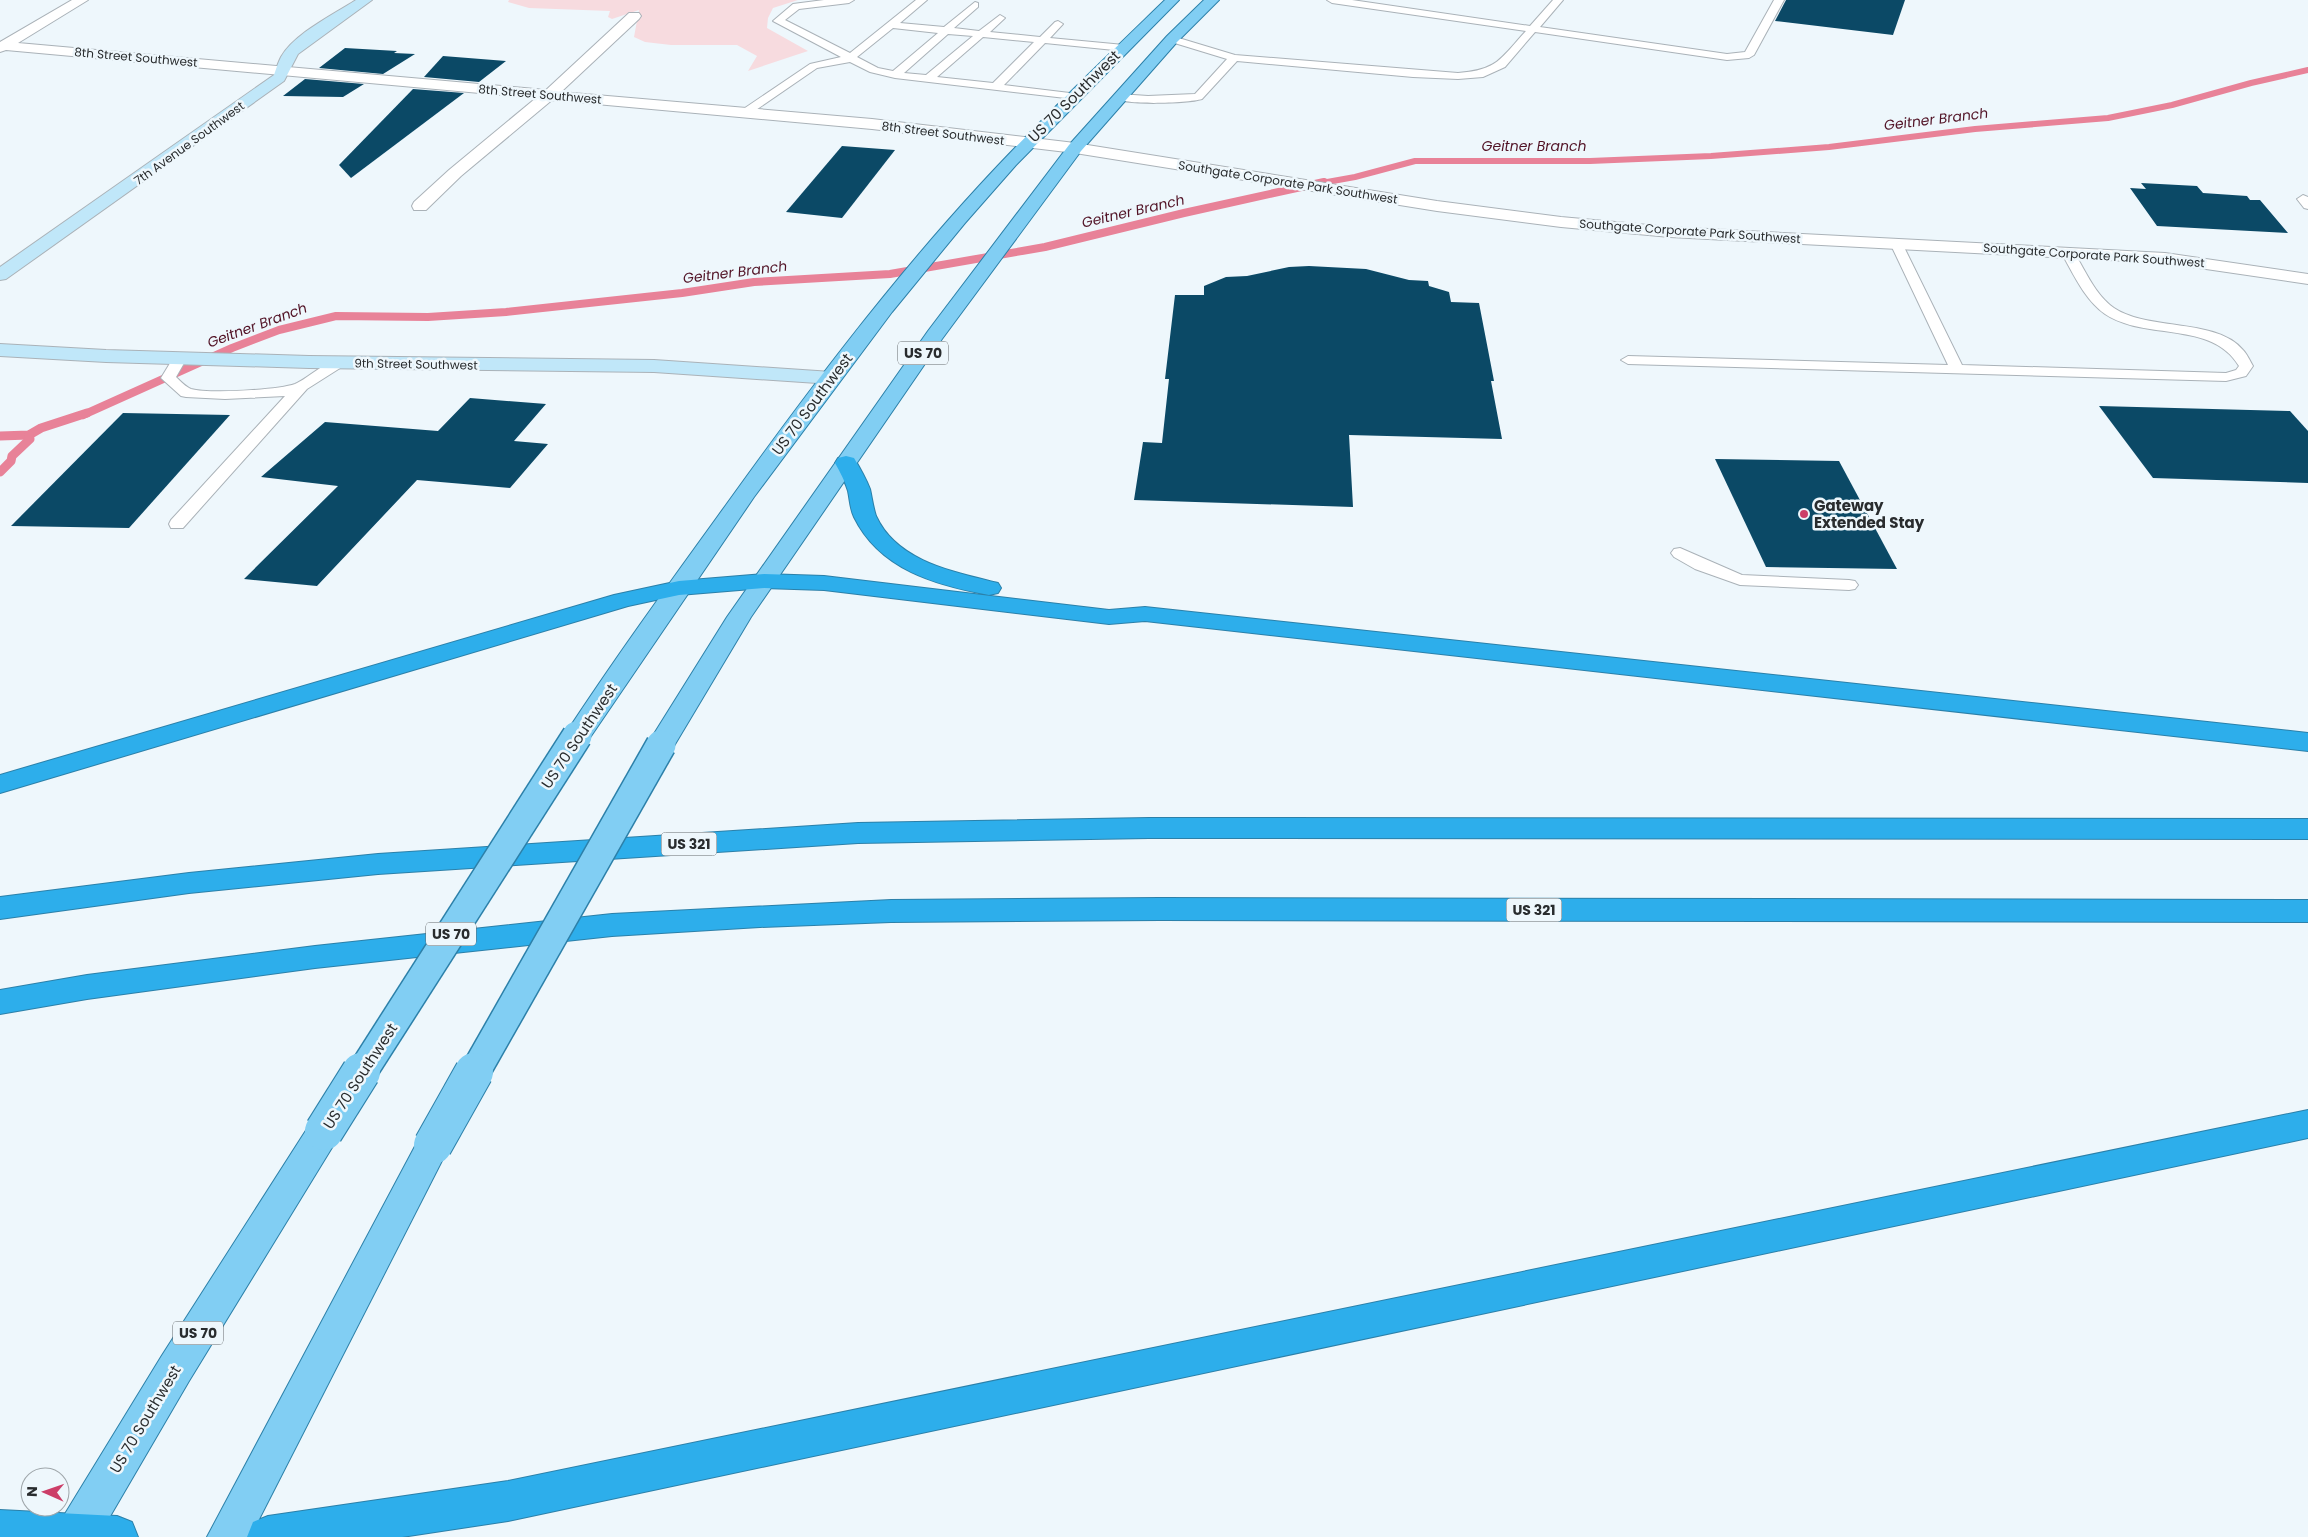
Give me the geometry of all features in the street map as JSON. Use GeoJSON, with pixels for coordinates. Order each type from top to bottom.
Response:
{"type":"FeatureCollection","features":[{"type":"Feature","properties":{"kind":"highway"},"geometry":{"type":"LineString","coordinates":[[846,463],[858,489],[865,517],[872,530],[895,554],[911,564],[953,579],[984,587],[1114,604],[1145,614]]}},
{"type":"Feature","properties":{"kind":"highway"},"geometry":{"type":"LineString","coordinates":[[0,784],[623,600],[679,588],[764,581],[824,583],[1110,617],[1145,614],[2308,742]]}},
{"type":"Feature","properties":{"kind":"highway","name":"US 321"},"geometry":{"type":"LineString","coordinates":[[0,908],[189,883],[378,864],[858,833],[1149,828],[2308,829]]}},
{"type":"Feature","properties":{"kind":"highway","name":"US 321"},"geometry":{"type":"LineString","coordinates":[[0,1002],[87,987],[315,957],[612,925],[760,916],[891,911],[1160,908],[2308,911]]}},
{"type":"Feature","properties":{"kind":"highway"},"geometry":{"type":"LineString","coordinates":[[268,1537],[508,1501],[2308,1124]]}},
{"type":"Feature","properties":{"kind":"highway"},"geometry":{"type":"LineString","coordinates":[[0,1530],[116,1537]]}},
{"type":"Feature","properties":{"kind":"main road","name":"US 70 Southwest"},"geometry":{"type":"LineString","coordinates":[[76,1536],[175,1369],[324,1132],[578,736],[679,588],[832,378],[953,226],[1027,143],[1172,0]]}},
{"type":"Feature","properties":{"kind":"main road","name":"US 70 Southwest"},"geometry":{"type":"LineString","coordinates":[[228,1537],[432,1145],[661,745],[739,617],[935,335],[1074,148],[1172,39],[1212,0]]}},
{"type":"Feature","properties":{"kind":"street"},"geometry":{"type":"LineString","coordinates":[[2,47],[80,0]]}},
{"type":"Feature","properties":{"kind":"street","name":"7th Avenue Southwest"},"geometry":{"type":"LineString","coordinates":[[0,275],[157,166],[279,78],[285,70],[288,56],[302,43],[365,0]]}},
{"type":"Feature","properties":{"kind":"street"},"geometry":{"type":"LineString","coordinates":[[420,206],[455,173],[549,95],[634,16]]}},
{"type":"Feature","properties":{"kind":"street","name":"8th Street Southwest"},"geometry":{"type":"LineString","coordinates":[[2,47],[285,70],[746,112],[872,124],[1074,148]]}},
{"type":"Feature","properties":{"kind":"street","name":"Southgate Corporate Park Southwest"},"geometry":{"type":"LineString","coordinates":[[1074,148],[1437,206],[1561,222],[1670,232],[2067,252],[2210,263],[2308,279]]}},
{"type":"Feature","properties":{"kind":"street","name":"9th Street Southwest"},"geometry":{"type":"LineString","coordinates":[[0,350],[341,363],[654,366],[832,378]]}},
{"type":"Feature","properties":{"kind":"lane"},"geometry":{"type":"LineString","coordinates":[[849,0],[796,6],[778,21],[869,69],[895,75],[1074,96]]}},
{"type":"Feature","properties":{"kind":"lane"},"geometry":{"type":"LineString","coordinates":[[746,112],[814,66],[849,59],[922,0]]}},
{"type":"Feature","properties":{"kind":"lane"},"geometry":{"type":"LineString","coordinates":[[1332,0],[1383,3],[1532,28],[1727,57],[1749,55],[1779,0]]}},
{"type":"Feature","properties":{"kind":"lane"},"geometry":{"type":"LineString","coordinates":[[1172,39],[1234,58],[1413,74],[1458,76],[1483,74],[1502,65],[1558,0]]}},
{"type":"Feature","properties":{"kind":"lane"},"geometry":{"type":"LineString","coordinates":[[895,75],[974,5]]}},
{"type":"Feature","properties":{"kind":"lane"},"geometry":{"type":"LineString","coordinates":[[928,79],[1000,18]]}},
{"type":"Feature","properties":{"kind":"lane"},"geometry":{"type":"LineString","coordinates":[[996,87],[1058,24]]}},
{"type":"Feature","properties":{"kind":"lane"},"geometry":{"type":"LineString","coordinates":[[891,25],[1124,48]]}},
{"type":"Feature","properties":{"kind":"lane"},"geometry":{"type":"LineString","coordinates":[[1119,97],[1148,100],[1198,97],[1234,58]]}},
{"type":"Feature","properties":{"kind":"lane"},"geometry":{"type":"LineString","coordinates":[[1896,244],[1957,369]]}},
{"type":"Feature","properties":{"kind":"lane"},"geometry":{"type":"LineString","coordinates":[[1628,360],[2226,377],[2241,373],[2246,366],[2244,357],[2219,340],[2182,329],[2148,325],[2111,312],[2099,301],[2067,252]]}},
{"type":"Feature","properties":{"kind":"lane"},"geometry":{"type":"LineString","coordinates":[[180,358],[168,378],[186,393],[225,395],[287,391],[302,386],[341,363]]}},
{"type":"Feature","properties":{"kind":"lane"},"geometry":{"type":"LineString","coordinates":[[177,524],[302,386]]}},
{"type":"Feature","properties":{"kind":"lane"},"geometry":{"type":"LineString","coordinates":[[1680,553],[1701,565],[1740,580],[1849,585]]}},
{"type":"Feature","properties":{"kind":"shaded area"},"geometry":{"type":"Polygon","coordinates":[[[509,0],[798,0],[773,8],[768,18],[767,28],[808,51],[748,71],[757,56],[737,45],[671,45],[645,42],[634,37],[639,10],[612,19],[608,17],[610,11],[529,8],[508,2],[509,0]]]}},
{"type":"Feature","properties":{"kind":"building"},"geometry":{"type":"Polygon","coordinates":[[[1786,0],[1905,0],[1893,35],[1775,21],[1786,0]]]}},
{"type":"Feature","properties":{"kind":"building"},"geometry":{"type":"Polygon","coordinates":[[[345,48],[415,54],[383,74],[319,68],[345,48]]]}},
{"type":"Feature","properties":{"kind":"building"},"geometry":{"type":"Polygon","coordinates":[[[443,56],[506,61],[479,82],[424,77],[443,56]]]}},
{"type":"Feature","properties":{"kind":"building"},"geometry":{"type":"Polygon","coordinates":[[[305,79],[364,84],[343,97],[283,96],[305,79]]]}},
{"type":"Feature","properties":{"kind":"building"},"geometry":{"type":"Polygon","coordinates":[[[413,89],[464,93],[351,178],[339,165],[413,89]]]}},
{"type":"Feature","properties":{"kind":"building"},"geometry":{"type":"Polygon","coordinates":[[[842,146],[895,150],[842,218],[786,212],[842,146]]]}},
{"type":"Feature","properties":{"kind":"building"},"geometry":{"type":"Polygon","coordinates":[[[2141,183],[2197,186],[2203,193],[2247,196],[2250,200],[2260,200],[2288,233],[2157,226],[2130,188],[2146,189],[2141,183]]]}},
{"type":"Feature","properties":{"kind":"building"},"geometry":{"type":"Polygon","coordinates":[[[1309,266],[1366,269],[1409,280],[1428,281],[1429,286],[1449,292],[1451,302],[1479,303],[1494,381],[1491,381],[1502,439],[1349,435],[1353,507],[1134,500],[1143,442],[1162,443],[1169,379],[1165,379],[1175,295],[1204,295],[1204,286],[1226,277],[1247,276],[1289,267],[1309,266]]]}},
{"type":"Feature","properties":{"kind":"building"},"geometry":{"type":"Polygon","coordinates":[[[470,398],[546,404],[514,441],[548,444],[510,488],[417,480],[317,586],[244,579],[338,486],[261,477],[325,422],[438,431],[470,398]]]}},
{"type":"Feature","properties":{"kind":"building"},"geometry":{"type":"Polygon","coordinates":[[[2099,406],[2290,411],[2308,431],[2308,483],[2153,478],[2099,406]]]}},
{"type":"Feature","properties":{"kind":"building"},"geometry":{"type":"Polygon","coordinates":[[[123,413],[230,415],[129,528],[11,526],[123,413]]]}},
{"type":"Feature","properties":{"kind":"building","name":"Gateway Extended Stay"},"geometry":{"type":"Polygon","coordinates":[[[1715,459],[1839,461],[1897,569],[1766,567],[1715,459]]]}},
{"type":"Feature","properties":{"kind":"waterway","name":"Geitner Branch"},"geometry":{"type":"LineString","coordinates":[[1316,184],[1355,177],[1415,161],[1590,161],[1711,156],[1829,147],[1975,129],[2108,118],[2172,105],[2251,83],[2308,70]]}},
{"type":"Feature","properties":{"kind":"waterway","name":"Geitner Branch"},"geometry":{"type":"LineString","coordinates":[[83,415],[232,348],[279,330],[336,316],[428,317],[506,312],[682,293],[754,282],[890,274],[1045,247],[1184,213],[1324,182]]}},
{"type":"Feature","properties":{"kind":"waterway","name":"Geitner Branch"},"geometry":{"type":"LineString","coordinates":[[29,435],[41,428],[87,413]]}},
{"type":"Feature","properties":{"kind":"waterway"},"geometry":{"type":"LineString","coordinates":[[0,436],[29,435]]}},
{"type":"Feature","properties":{"kind":"waterway","name":"Geitner Branch"},"geometry":{"type":"LineString","coordinates":[[0,472],[11,461],[12,456],[30,439],[29,435]]}},
{"type":"Feature","properties":{"kind":"place","name":"Gateway Extended Stay"},"geometry":{"type":"Point","coordinates":[1804,514]}}]}
